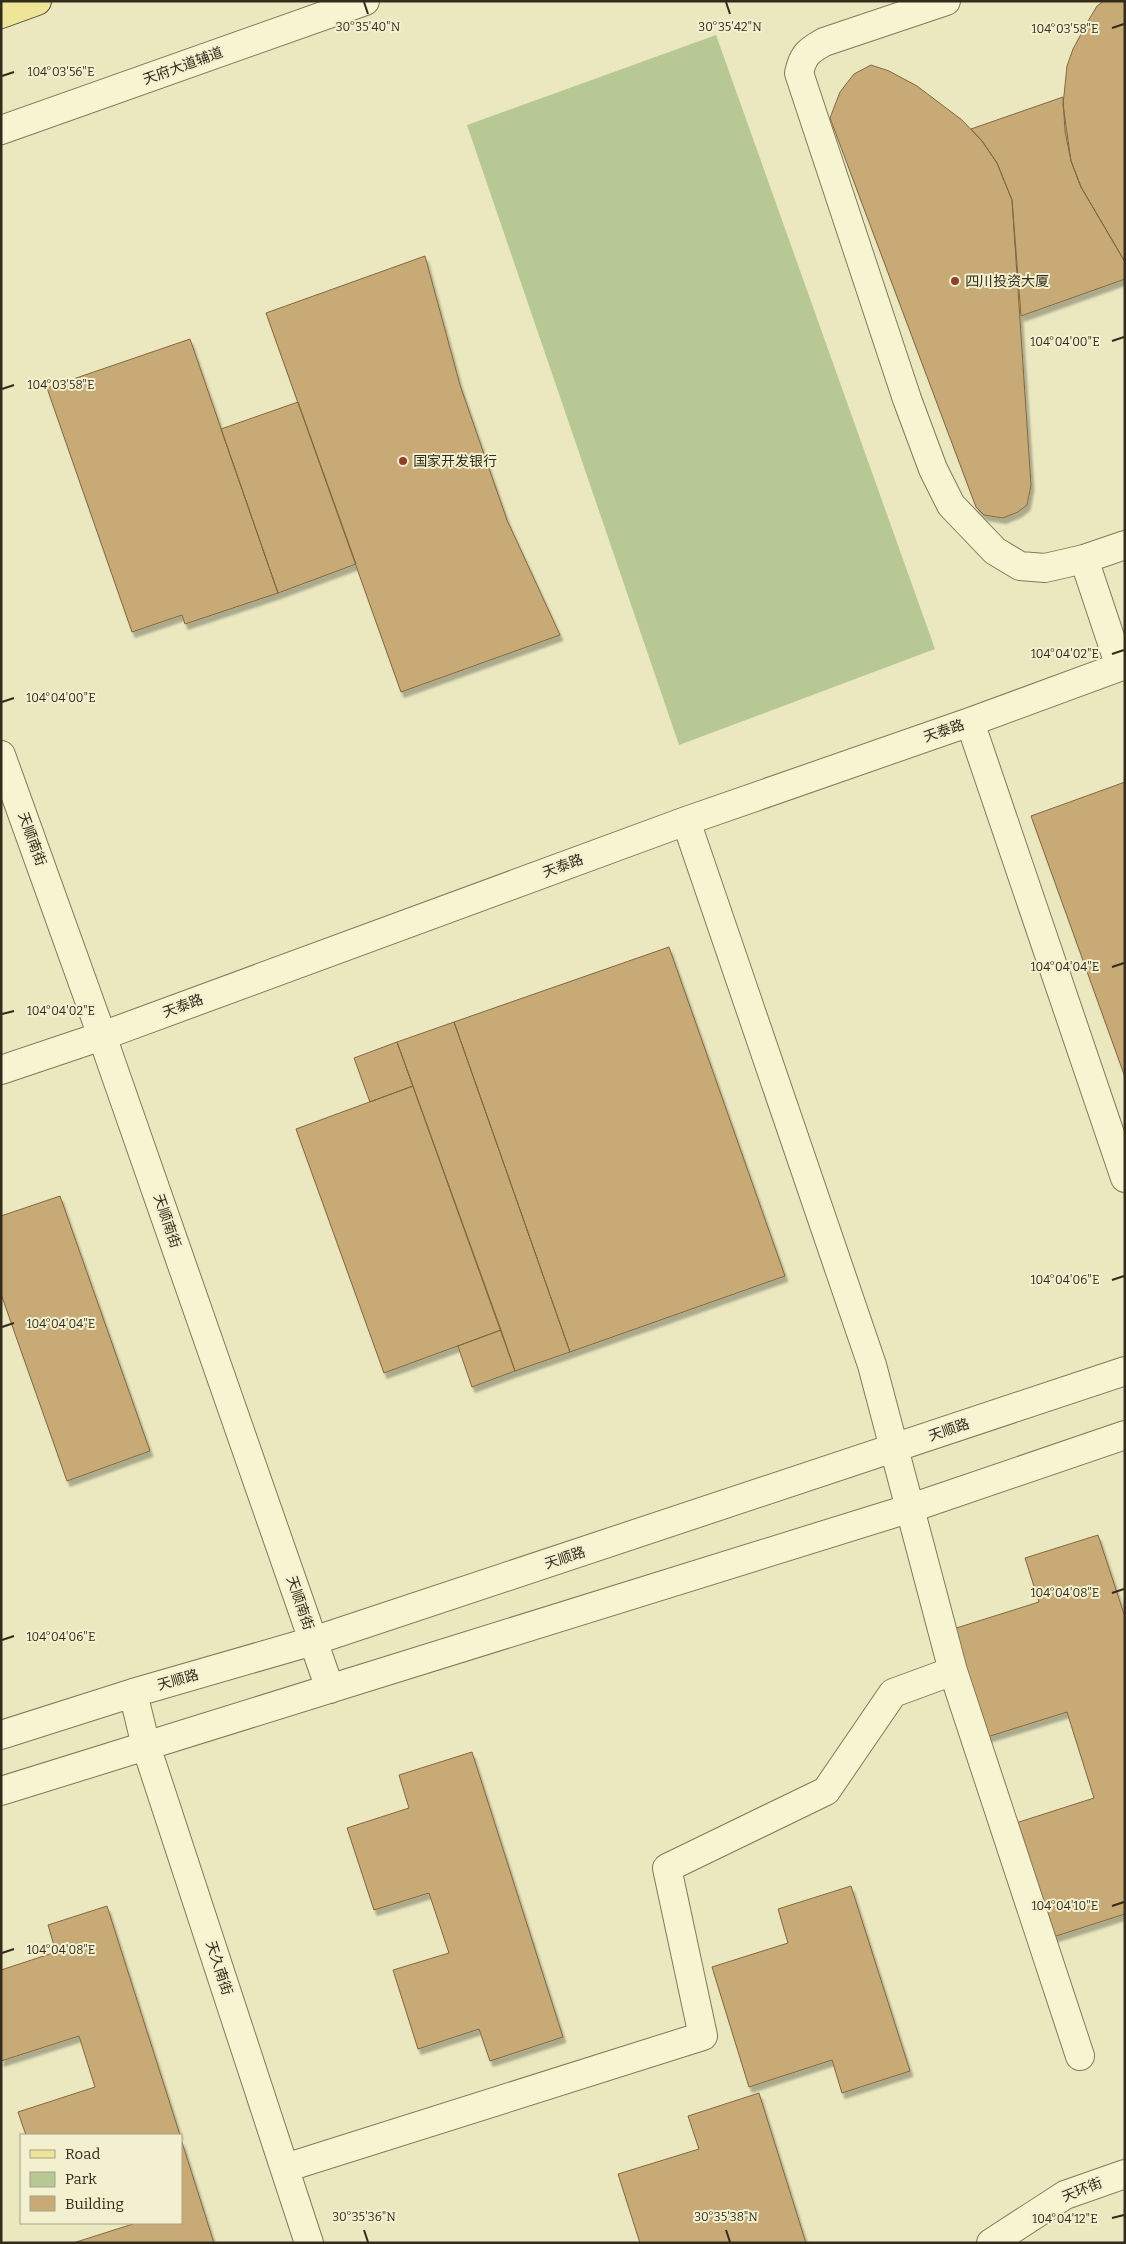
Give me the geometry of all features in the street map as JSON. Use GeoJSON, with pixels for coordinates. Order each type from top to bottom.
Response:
{"type":"FeatureCollection","features":[{"type":"Feature","properties":{"kind":"main road"},"geometry":{"type":"LineString","coordinates":[[1,14],[37,1]]}},
{"type":"Feature","properties":{"kind":"street","name":"天府大道辅道"},"geometry":{"type":"LineString","coordinates":[[1,130],[366,1]]}},
{"type":"Feature","properties":{"kind":"street"},"geometry":{"type":"LineString","coordinates":[[946,1],[824,42],[811,50],[802,60],[799,73],[907,400],[932,469],[952,505],[995,550],[1020,566],[1045,568],[1084,559],[1125,545]]}},
{"type":"Feature","properties":{"kind":"street"},"geometry":{"type":"LineString","coordinates":[[1084,559],[1122,666]]}},
{"type":"Feature","properties":{"kind":"street","name":"天泰路"},"geometry":{"type":"LineString","coordinates":[[1,1070],[102,1036],[686,821],[970,722],[1122,666]]}},
{"type":"Feature","properties":{"kind":"street"},"geometry":{"type":"LineString","coordinates":[[970,722],[1125,1178]]}},
{"type":"Feature","properties":{"kind":"street","name":"天顺南街"},"geometry":{"type":"LineString","coordinates":[[1,754],[102,1036],[330,1689]]}},
{"type":"Feature","properties":{"kind":"street"},"geometry":{"type":"LineString","coordinates":[[686,821],[872,1365],[953,1671],[1080,2056]]}},
{"type":"Feature","properties":{"kind":"street","name":"天顺路"},"geometry":{"type":"LineString","coordinates":[[1,1735],[133,1693],[313,1641],[1125,1371]]}},
{"type":"Feature","properties":{"kind":"street"},"geometry":{"type":"LineString","coordinates":[[1,1791],[911,1508],[1125,1435]]}},
{"type":"Feature","properties":{"kind":"street"},"geometry":{"type":"LineString","coordinates":[[285,2168],[703,2036],[667,1868],[826,1791],[893,1693],[953,1671]]}},
{"type":"Feature","properties":{"kind":"street","name":"天久南街"},"geometry":{"type":"LineString","coordinates":[[133,1693],[146,1746],[309,2243]]}},
{"type":"Feature","properties":{"kind":"street","name":"天环街"},"geometry":{"type":"LineString","coordinates":[[991,2243],[1064,2196],[1125,2174]]}},
{"type":"Feature","properties":{"kind":"green space"},"geometry":{"type":"Polygon","coordinates":[[[716,35],[935,649],[679,745],[467,125],[716,35]]]}},
{"type":"Feature","properties":{"kind":"building"},"geometry":{"type":"Polygon","coordinates":[[[1104,1],[1125,1],[1125,262],[1081,187],[1071,161],[1063,105],[1067,66],[1073,49],[1097,6],[1104,1]]]}},
{"type":"Feature","properties":{"kind":"building","name":"四川投资大厦"},"geometry":{"type":"Polygon","coordinates":[[[871,65],[889,71],[917,86],[962,120],[982,141],[997,163],[1012,200],[1031,485],[1027,505],[1018,512],[1003,518],[984,515],[976,507],[830,118],[840,92],[854,74],[871,65]]]}},
{"type":"Feature","properties":{"kind":"building"},"geometry":{"type":"Polygon","coordinates":[[[1063,97],[1065,131],[1071,161],[1081,187],[1125,262],[1125,279],[1021,316],[1012,200],[997,163],[971,129],[1063,97]]]}},
{"type":"Feature","properties":{"kind":"building","name":"国家开发银行"},"geometry":{"type":"Polygon","coordinates":[[[425,256],[460,385],[507,520],[560,635],[401,692],[266,313],[425,256]]]}},
{"type":"Feature","properties":{"kind":"building"},"geometry":{"type":"Polygon","coordinates":[[[190,339],[278,593],[185,624],[182,615],[132,632],[47,388],[190,339]]]}},
{"type":"Feature","properties":{"kind":"building"},"geometry":{"type":"Polygon","coordinates":[[[298,402],[356,564],[278,593],[221,429],[298,402]]]}},
{"type":"Feature","properties":{"kind":"building"},"geometry":{"type":"Polygon","coordinates":[[[1125,782],[1125,1077],[1031,816],[1125,782]]]}},
{"type":"Feature","properties":{"kind":"building"},"geometry":{"type":"Polygon","coordinates":[[[669,947],[785,1276],[570,1352],[454,1022],[669,947]]]}},
{"type":"Feature","properties":{"kind":"building"},"geometry":{"type":"Polygon","coordinates":[[[454,1022],[570,1352],[515,1371],[397,1042],[454,1022]]]}},
{"type":"Feature","properties":{"kind":"building"},"geometry":{"type":"Polygon","coordinates":[[[397,1042],[413,1086],[370,1102],[354,1058],[397,1042]]]}},
{"type":"Feature","properties":{"kind":"building"},"geometry":{"type":"Polygon","coordinates":[[[413,1086],[501,1330],[384,1373],[296,1129],[413,1086]]]}},
{"type":"Feature","properties":{"kind":"building"},"geometry":{"type":"Polygon","coordinates":[[[60,1196],[150,1451],[67,1481],[1,1294],[1,1216],[60,1196]]]}},
{"type":"Feature","properties":{"kind":"building"},"geometry":{"type":"Polygon","coordinates":[[[501,1330],[515,1371],[472,1387],[458,1346],[501,1330]]]}},
{"type":"Feature","properties":{"kind":"building"},"geometry":{"type":"Polygon","coordinates":[[[1098,1535],[1125,1617],[1125,1914],[1053,1937],[1016,1823],[1094,1798],[1067,1712],[984,1738],[950,1630],[1039,1602],[1025,1558],[1098,1535]]]}},
{"type":"Feature","properties":{"kind":"building"},"geometry":{"type":"Polygon","coordinates":[[[472,1752],[563,2037],[490,2061],[479,2029],[418,2049],[393,1970],[449,1953],[429,1893],[374,1910],[347,1828],[409,1808],[399,1775],[472,1752]]]}},
{"type":"Feature","properties":{"kind":"building"},"geometry":{"type":"Polygon","coordinates":[[[851,1886],[910,2071],[842,2093],[832,2060],[749,2087],[712,1967],[788,1943],[778,1909],[851,1886]]]}},
{"type":"Feature","properties":{"kind":"building"},"geometry":{"type":"Polygon","coordinates":[[[107,1906],[180,2134],[26,2134],[18,2112],[95,2087],[79,2036],[1,2061],[1,1970],[56,1952],[48,1925],[107,1906]]]}},
{"type":"Feature","properties":{"kind":"building"},"geometry":{"type":"Polygon","coordinates":[[[759,2093],[806,2243],[640,2243],[618,2174],[699,2149],[688,2116],[759,2093]]]}},
{"type":"Feature","properties":{"kind":"building"},"geometry":{"type":"Polygon","coordinates":[[[182,2142],[214,2243],[73,2243],[133,2224],[182,2224],[182,2142]]]}},
{"type":"Feature","properties":{"kind":"place","name":"四川投资大厦"},"geometry":{"type":"Point","coordinates":[955,281]}},
{"type":"Feature","properties":{"kind":"place","name":"国家开发银行"},"geometry":{"type":"Point","coordinates":[403,461]}}]}
